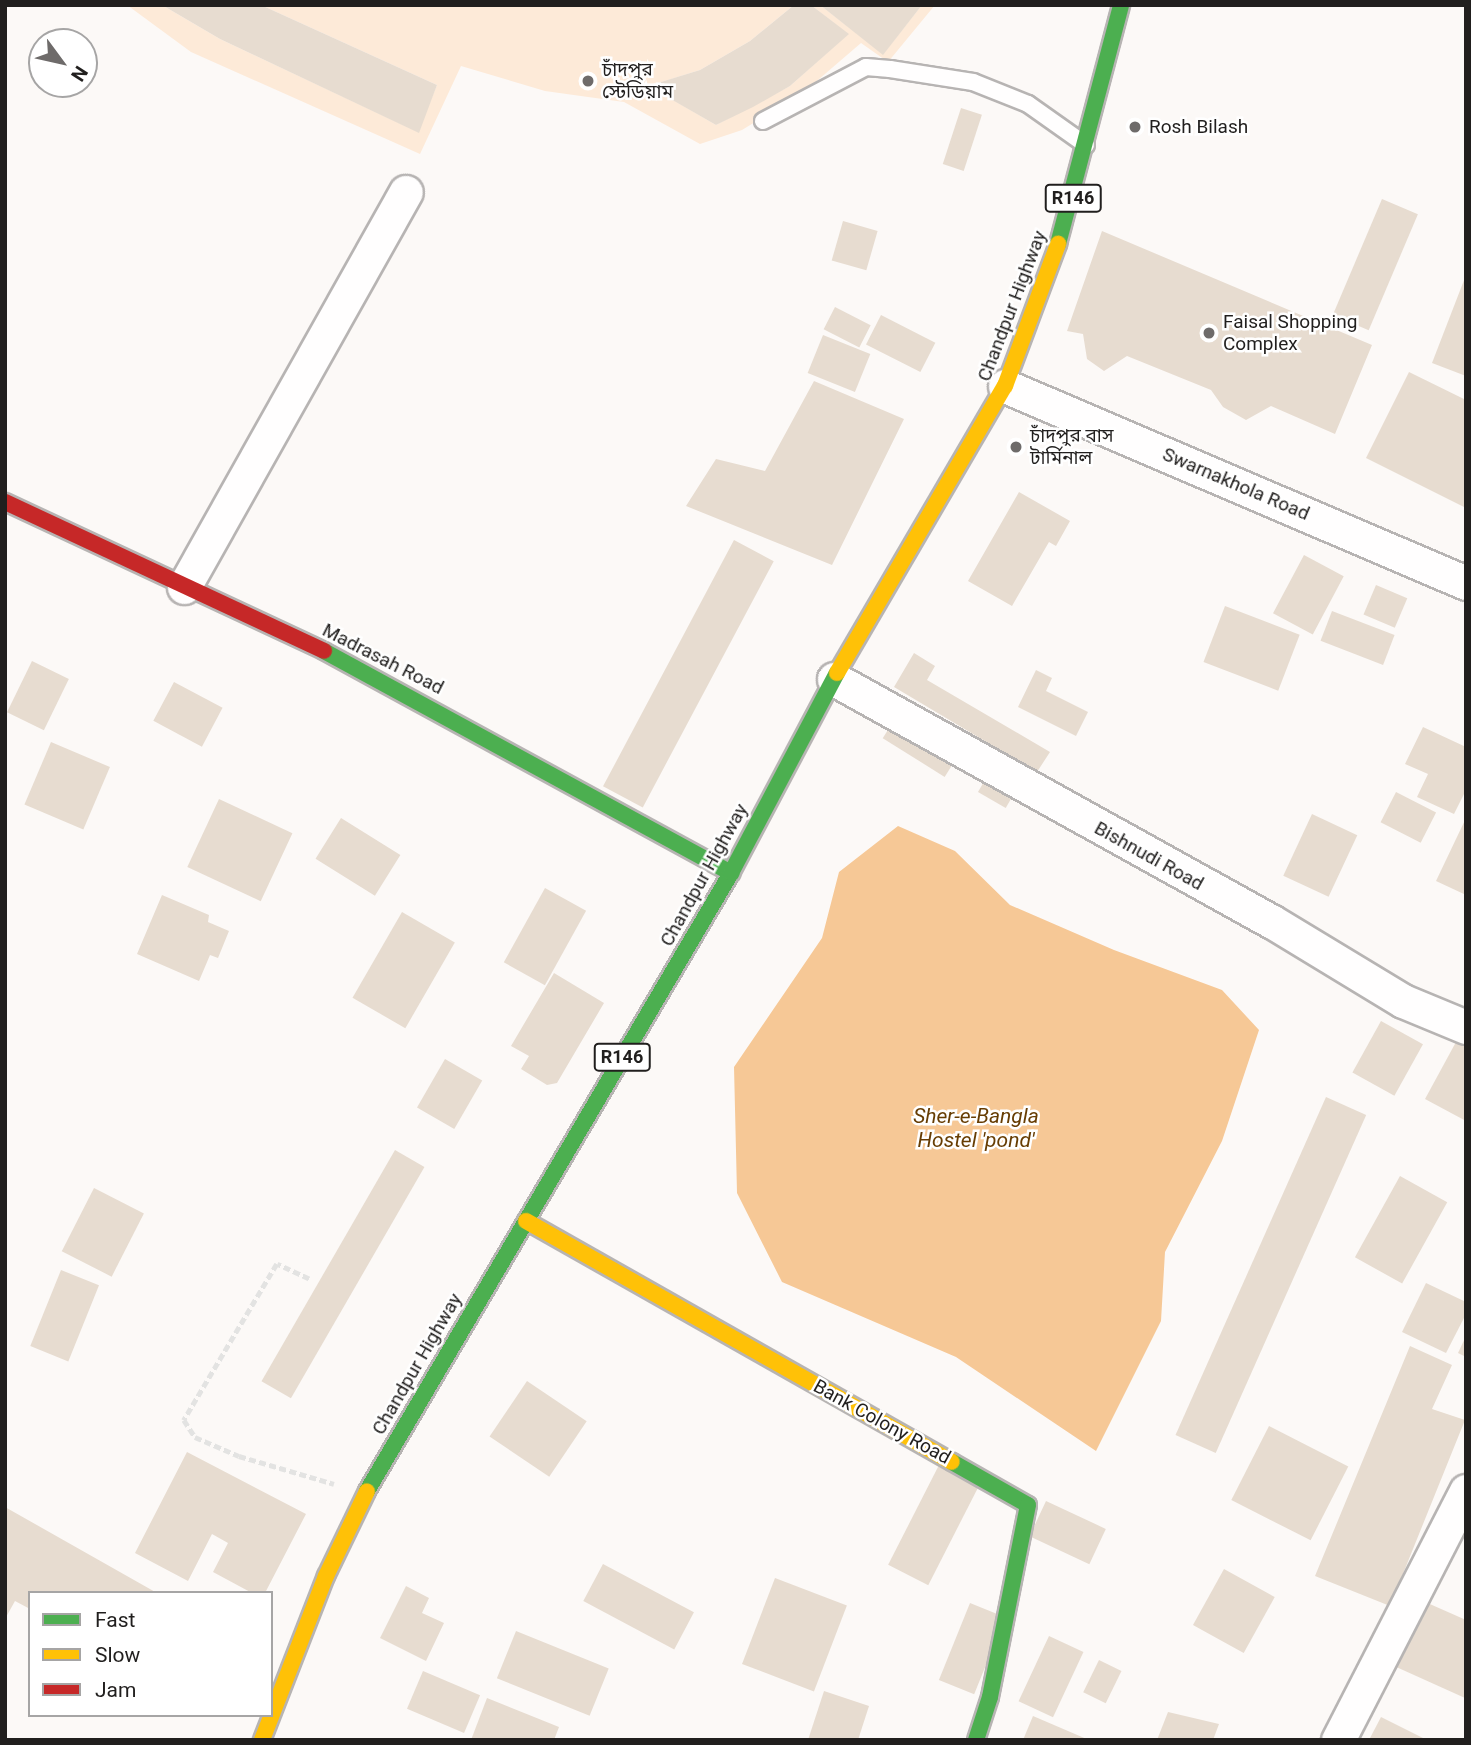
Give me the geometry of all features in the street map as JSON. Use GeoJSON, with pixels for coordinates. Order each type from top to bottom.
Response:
{"type":"FeatureCollection","features":[{"type":"Feature","properties":{"kind":"main road","name":"Chandpur Highway"},"geometry":{"type":"LineString","coordinates":[[273,1712],[326,1576],[365,1495],[731,873],[834,679],[1005,386],[1062,233],[1088,146],[1121,5]]}},
{"type":"Feature","properties":{"kind":"main road","name":"Madrasah Road"},"geometry":{"type":"LineString","coordinates":[[5,502],[331,654],[731,873]]}},
{"type":"Feature","properties":{"kind":"main road","name":"Bank Colony Road"},"geometry":{"type":"LineString","coordinates":[[526,1221],[1028,1505],[990,1697],[976,1740]]}},
{"type":"Feature","properties":{"kind":"main road","name":"Chandpur Highway"},"geometry":{"type":"LineString","coordinates":[[262,1740],[271,1717]]}},
{"type":"Feature","properties":{"kind":"street"},"geometry":{"type":"LineString","coordinates":[[184,587],[406,192]]}},
{"type":"Feature","properties":{"kind":"street","name":"Swarnakhola Road"},"geometry":{"type":"LineString","coordinates":[[1005,386],[1466,583]]}},
{"type":"Feature","properties":{"kind":"street","name":"Bishnudi Road"},"geometry":{"type":"LineString","coordinates":[[834,679],[1271,921],[1403,1001],[1466,1027]]}},
{"type":"Feature","properties":{"kind":"street"},"geometry":{"type":"LineString","coordinates":[[1338,1740],[1466,1491]]}},
{"type":"Feature","properties":{"kind":"lane"},"geometry":{"type":"LineString","coordinates":[[763,121],[866,67],[973,82],[1028,104],[1088,146]]}},
{"type":"Feature","properties":{"kind":"path"},"geometry":{"type":"LineString","coordinates":[[309,1279],[277,1264],[184,1420],[195,1437],[239,1456],[365,1495]]}},
{"type":"Feature","properties":{"kind":"shaded area"},"geometry":{"type":"Polygon","coordinates":[[[127,5],[162,5],[220,39],[418,132],[437,85],[261,5],[794,5],[750,41],[700,70],[649,86],[716,125],[790,86],[848,34],[811,5],[820,5],[883,54],[922,5],[935,5],[888,62],[861,43],[804,92],[742,130],[700,144],[624,102],[545,91],[461,66],[420,154],[191,52],[127,5]]]}},
{"type":"Feature","properties":{"kind":"water","name":"Sher-e-Bangla Hostel 'pond'"},"geometry":{"type":"Polygon","coordinates":[[[898,826],[955,851],[1010,905],[1114,950],[1222,990],[1259,1030],[1222,1141],[1165,1252],[1161,1321],[1096,1451],[956,1357],[782,1282],[737,1193],[734,1067],[822,938],[839,872],[898,826]]]}},
{"type":"Feature","properties":{"kind":"building"},"geometry":{"type":"Polygon","coordinates":[[[162,5],[261,5],[437,85],[419,133],[220,39],[162,5]]]}},
{"type":"Feature","properties":{"kind":"building"},"geometry":{"type":"Polygon","coordinates":[[[794,5],[811,5],[849,34],[790,86],[753,107],[716,125],[648,86],[700,70],[750,41],[794,5]]]}},
{"type":"Feature","properties":{"kind":"building"},"geometry":{"type":"Polygon","coordinates":[[[820,5],[922,5],[883,55],[820,5]]]}},
{"type":"Feature","properties":{"kind":"building"},"geometry":{"type":"Polygon","coordinates":[[[961,108],[982,115],[964,171],[943,164],[961,108]]]}},
{"type":"Feature","properties":{"kind":"building"},"geometry":{"type":"Polygon","coordinates":[[[1382,199],[1418,214],[1369,330],[1333,315],[1382,199]]]}},
{"type":"Feature","properties":{"kind":"building"},"geometry":{"type":"Polygon","coordinates":[[[843,221],[878,231],[866,270],[832,260],[843,221]]]}},
{"type":"Feature","properties":{"kind":"building","name":"Faisal Shopping Complex"},"geometry":{"type":"Polygon","coordinates":[[[1102,231],[1372,345],[1335,434],[1271,406],[1246,420],[1223,407],[1211,390],[1127,356],[1104,371],[1087,359],[1083,334],[1067,331],[1102,231]]]}},
{"type":"Feature","properties":{"kind":"building"},"geometry":{"type":"Polygon","coordinates":[[[1466,275],[1466,376],[1432,363],[1466,275]]]}},
{"type":"Feature","properties":{"kind":"building"},"geometry":{"type":"Polygon","coordinates":[[[835,307],[871,325],[859,347],[824,329],[835,307]]]}},
{"type":"Feature","properties":{"kind":"building"},"geometry":{"type":"Polygon","coordinates":[[[881,315],[935,343],[920,372],[866,344],[881,315]]]}},
{"type":"Feature","properties":{"kind":"building"},"geometry":{"type":"Polygon","coordinates":[[[823,335],[870,354],[855,392],[808,373],[823,335]]]}},
{"type":"Feature","properties":{"kind":"building"},"geometry":{"type":"Polygon","coordinates":[[[1409,372],[1466,400],[1466,508],[1366,458],[1409,372]]]}},
{"type":"Feature","properties":{"kind":"building"},"geometry":{"type":"Polygon","coordinates":[[[814,381],[904,419],[832,565],[686,506],[716,459],[765,471],[814,381]]]}},
{"type":"Feature","properties":{"kind":"building"},"geometry":{"type":"Polygon","coordinates":[[[1019,492],[1070,521],[1056,546],[1049,542],[1012,606],[968,581],[1019,492]]]}},
{"type":"Feature","properties":{"kind":"building"},"geometry":{"type":"Polygon","coordinates":[[[734,540],[774,561],[643,807],[603,786],[734,540]]]}},
{"type":"Feature","properties":{"kind":"building"},"geometry":{"type":"Polygon","coordinates":[[[1304,555],[1344,576],[1313,634],[1273,613],[1304,555]]]}},
{"type":"Feature","properties":{"kind":"building"},"geometry":{"type":"Polygon","coordinates":[[[1376,585],[1407,598],[1395,628],[1363,614],[1376,585]]]}},
{"type":"Feature","properties":{"kind":"building"},"geometry":{"type":"Polygon","coordinates":[[[1225,606],[1300,635],[1278,691],[1203,662],[1225,606]]]}},
{"type":"Feature","properties":{"kind":"building"},"geometry":{"type":"Polygon","coordinates":[[[1332,611],[1395,635],[1383,665],[1321,641],[1332,611]]]}},
{"type":"Feature","properties":{"kind":"building"},"geometry":{"type":"Polygon","coordinates":[[[914,653],[935,666],[927,680],[1050,752],[1037,772],[894,687],[914,653]]]}},
{"type":"Feature","properties":{"kind":"building"},"geometry":{"type":"Polygon","coordinates":[[[32,661],[69,679],[44,730],[7,712],[32,661]]]}},
{"type":"Feature","properties":{"kind":"building"},"geometry":{"type":"Polygon","coordinates":[[[1036,670],[1052,678],[1046,691],[1088,712],[1076,736],[1018,707],[1036,670]]]}},
{"type":"Feature","properties":{"kind":"building"},"geometry":{"type":"Polygon","coordinates":[[[174,682],[223,708],[202,747],[153,721],[174,682]]]}},
{"type":"Feature","properties":{"kind":"building"},"geometry":{"type":"Polygon","coordinates":[[[896,717],[958,756],[945,777],[883,738],[896,717]]]}},
{"type":"Feature","properties":{"kind":"building"},"geometry":{"type":"Polygon","coordinates":[[[1423,727],[1466,747],[1466,790],[1454,814],[1417,797],[1428,774],[1405,764],[1423,727]]]}},
{"type":"Feature","properties":{"kind":"building"},"geometry":{"type":"Polygon","coordinates":[[[51,742],[110,767],[83,830],[24,805],[51,742]]]}},
{"type":"Feature","properties":{"kind":"building"},"geometry":{"type":"Polygon","coordinates":[[[989,773],[1017,789],[1006,808],[978,792],[989,773]]]}},
{"type":"Feature","properties":{"kind":"building"},"geometry":{"type":"Polygon","coordinates":[[[1396,792],[1436,812],[1421,843],[1381,822],[1396,792]]]}},
{"type":"Feature","properties":{"kind":"building"},"geometry":{"type":"Polygon","coordinates":[[[219,799],[292,833],[261,901],[187,867],[219,799]]]}},
{"type":"Feature","properties":{"kind":"building"},"geometry":{"type":"Polygon","coordinates":[[[1312,814],[1357,835],[1329,897],[1283,876],[1312,814]]]}},
{"type":"Feature","properties":{"kind":"building"},"geometry":{"type":"Polygon","coordinates":[[[341,818],[400,855],[375,896],[316,859],[341,818]]]}},
{"type":"Feature","properties":{"kind":"building"},"geometry":{"type":"Polygon","coordinates":[[[1466,818],[1466,895],[1436,881],[1466,818]]]}},
{"type":"Feature","properties":{"kind":"building"},"geometry":{"type":"Polygon","coordinates":[[[545,888],[586,911],[545,985],[504,962],[545,888]]]}},
{"type":"Feature","properties":{"kind":"building"},"geometry":{"type":"Polygon","coordinates":[[[162,895],[209,915],[208,922],[229,931],[218,958],[210,955],[199,981],[137,954],[162,895]]]}},
{"type":"Feature","properties":{"kind":"building"},"geometry":{"type":"Polygon","coordinates":[[[402,912],[455,942],[405,1028],[352,998],[402,912]]]}},
{"type":"Feature","properties":{"kind":"building"},"geometry":{"type":"Polygon","coordinates":[[[554,973],[604,1003],[557,1083],[547,1085],[521,1069],[529,1056],[511,1046],[554,973]]]}},
{"type":"Feature","properties":{"kind":"building"},"geometry":{"type":"Polygon","coordinates":[[[1381,1021],[1423,1044],[1394,1096],[1352,1073],[1381,1021]]]}},
{"type":"Feature","properties":{"kind":"building"},"geometry":{"type":"Polygon","coordinates":[[[1456,1042],[1466,1047],[1466,1121],[1425,1099],[1456,1042]]]}},
{"type":"Feature","properties":{"kind":"building"},"geometry":{"type":"Polygon","coordinates":[[[445,1059],[482,1080],[454,1129],[417,1107],[445,1059]]]}},
{"type":"Feature","properties":{"kind":"building"},"geometry":{"type":"Polygon","coordinates":[[[1326,1097],[1366,1115],[1216,1453],[1176,1435],[1326,1097]]]}},
{"type":"Feature","properties":{"kind":"building"},"geometry":{"type":"Polygon","coordinates":[[[395,1150],[424,1167],[291,1398],[262,1381],[395,1150]]]}},
{"type":"Feature","properties":{"kind":"building"},"geometry":{"type":"Polygon","coordinates":[[[1400,1176],[1447,1202],[1402,1284],[1355,1257],[1400,1176]]]}},
{"type":"Feature","properties":{"kind":"building"},"geometry":{"type":"Polygon","coordinates":[[[94,1188],[144,1213],[112,1277],[62,1251],[94,1188]]]}},
{"type":"Feature","properties":{"kind":"building"},"geometry":{"type":"Polygon","coordinates":[[[61,1270],[99,1285],[68,1361],[30,1346],[61,1270]]]}},
{"type":"Feature","properties":{"kind":"building"},"geometry":{"type":"Polygon","coordinates":[[[1426,1283],[1466,1302],[1466,1314],[1446,1353],[1402,1332],[1426,1283]]]}},
{"type":"Feature","properties":{"kind":"building"},"geometry":{"type":"Polygon","coordinates":[[[1466,1336],[1466,1357],[1458,1353],[1466,1336]]]}},
{"type":"Feature","properties":{"kind":"building"},"geometry":{"type":"Polygon","coordinates":[[[1410,1346],[1452,1365],[1432,1409],[1465,1420],[1390,1606],[1315,1576],[1410,1346]]]}},
{"type":"Feature","properties":{"kind":"building"},"geometry":{"type":"Polygon","coordinates":[[[527,1381],[587,1421],[549,1477],[490,1437],[527,1381]]]}},
{"type":"Feature","properties":{"kind":"building"},"geometry":{"type":"Polygon","coordinates":[[[1269,1426],[1348,1466],[1311,1540],[1231,1500],[1269,1426]]]}},
{"type":"Feature","properties":{"kind":"building"},"geometry":{"type":"Polygon","coordinates":[[[187,1452],[306,1514],[266,1591],[248,1591],[213,1572],[228,1543],[212,1534],[188,1581],[135,1553],[187,1452]]]}},
{"type":"Feature","properties":{"kind":"building"},"geometry":{"type":"Polygon","coordinates":[[[939,1465],[979,1485],[928,1585],[888,1565],[939,1465]]]}},
{"type":"Feature","properties":{"kind":"building"},"geometry":{"type":"Polygon","coordinates":[[[1046,1501],[1106,1529],[1089,1564],[1030,1536],[1046,1501]]]}},
{"type":"Feature","properties":{"kind":"building"},"geometry":{"type":"Polygon","coordinates":[[[5,1507],[153,1591],[28,1591],[28,1608],[15,1601],[5,1619],[5,1507]]]}},
{"type":"Feature","properties":{"kind":"building"},"geometry":{"type":"Polygon","coordinates":[[[603,1564],[694,1612],[674,1649],[583,1601],[603,1564]]]}},
{"type":"Feature","properties":{"kind":"building"},"geometry":{"type":"Polygon","coordinates":[[[1224,1569],[1275,1597],[1244,1653],[1193,1625],[1224,1569]]]}},
{"type":"Feature","properties":{"kind":"building"},"geometry":{"type":"Polygon","coordinates":[[[775,1578],[847,1606],[814,1691],[742,1664],[775,1578]]]}},
{"type":"Feature","properties":{"kind":"building"},"geometry":{"type":"Polygon","coordinates":[[[406,1586],[429,1598],[422,1613],[444,1623],[426,1661],[380,1638],[406,1586]]]}},
{"type":"Feature","properties":{"kind":"building"},"geometry":{"type":"Polygon","coordinates":[[[1423,1601],[1466,1620],[1465,1698],[1394,1666],[1423,1601]]]}},
{"type":"Feature","properties":{"kind":"building"},"geometry":{"type":"Polygon","coordinates":[[[970,1603],[1005,1617],[974,1694],[939,1680],[970,1603]]]}},
{"type":"Feature","properties":{"kind":"building"},"geometry":{"type":"Polygon","coordinates":[[[516,1631],[609,1668],[590,1716],[497,1678],[516,1631]]]}},
{"type":"Feature","properties":{"kind":"building"},"geometry":{"type":"Polygon","coordinates":[[[1049,1636],[1083,1652],[1053,1717],[1019,1701],[1049,1636]]]}},
{"type":"Feature","properties":{"kind":"building"},"geometry":{"type":"Polygon","coordinates":[[[1099,1660],[1121,1671],[1106,1703],[1083,1692],[1099,1660]]]}},
{"type":"Feature","properties":{"kind":"building"},"geometry":{"type":"Polygon","coordinates":[[[423,1671],[480,1695],[464,1733],[407,1709],[423,1671]]]}},
{"type":"Feature","properties":{"kind":"building"},"geometry":{"type":"Polygon","coordinates":[[[824,1691],[869,1706],[858,1740],[808,1740],[824,1691]]]}},
{"type":"Feature","properties":{"kind":"building"},"geometry":{"type":"Polygon","coordinates":[[[487,1698],[559,1727],[554,1740],[471,1740],[487,1698]]]}},
{"type":"Feature","properties":{"kind":"building"},"geometry":{"type":"Polygon","coordinates":[[[1168,1712],[1219,1724],[1213,1740],[1157,1740],[1168,1712]]]}},
{"type":"Feature","properties":{"kind":"building"},"geometry":{"type":"Polygon","coordinates":[[[1033,1716],[1089,1740],[1023,1740],[1033,1716]]]}},
{"type":"Feature","properties":{"kind":"building"},"geometry":{"type":"Polygon","coordinates":[[[1381,1717],[1427,1740],[1369,1740],[1381,1717]]]}},
{"type":"Feature","properties":{"kind":"traffic: fast"},"geometry":{"type":"LineString","coordinates":[[1058,244],[1121,5]]}},
{"type":"Feature","properties":{"kind":"traffic: fast"},"geometry":{"type":"LineString","coordinates":[[324,651],[731,873]]}},
{"type":"Feature","properties":{"kind":"traffic: fast"},"geometry":{"type":"LineString","coordinates":[[367,1491],[731,873],[837,673]]}},
{"type":"Feature","properties":{"kind":"traffic: fast"},"geometry":{"type":"LineString","coordinates":[[952,1462],[1028,1505],[990,1697],[976,1740]]}},
{"type":"Feature","properties":{"kind":"traffic: slow"},"geometry":{"type":"LineString","coordinates":[[837,673],[1005,386],[1058,244]]}},
{"type":"Feature","properties":{"kind":"traffic: slow"},"geometry":{"type":"LineString","coordinates":[[526,1221],[952,1462]]}},
{"type":"Feature","properties":{"kind":"traffic: slow"},"geometry":{"type":"LineString","coordinates":[[273,1712],[326,1576],[367,1491]]}},
{"type":"Feature","properties":{"kind":"traffic: slow"},"geometry":{"type":"LineString","coordinates":[[262,1740],[271,1717]]}},
{"type":"Feature","properties":{"kind":"traffic: jam"},"geometry":{"type":"LineString","coordinates":[[5,502],[324,651]]}},
{"type":"Feature","properties":{"kind":"place","name":"চাঁদপুর স্টেডিয়াম"},"geometry":{"type":"Point","coordinates":[588,81]}},
{"type":"Feature","properties":{"kind":"place","name":"Rosh Bilash"},"geometry":{"type":"Point","coordinates":[1135,127]}},
{"type":"Feature","properties":{"kind":"place","name":"Faisal Shopping Complex"},"geometry":{"type":"Point","coordinates":[1209,333]}},
{"type":"Feature","properties":{"kind":"place","name":"চাঁদপুর বাস টার্মিনাল"},"geometry":{"type":"Point","coordinates":[1016,447]}}]}
